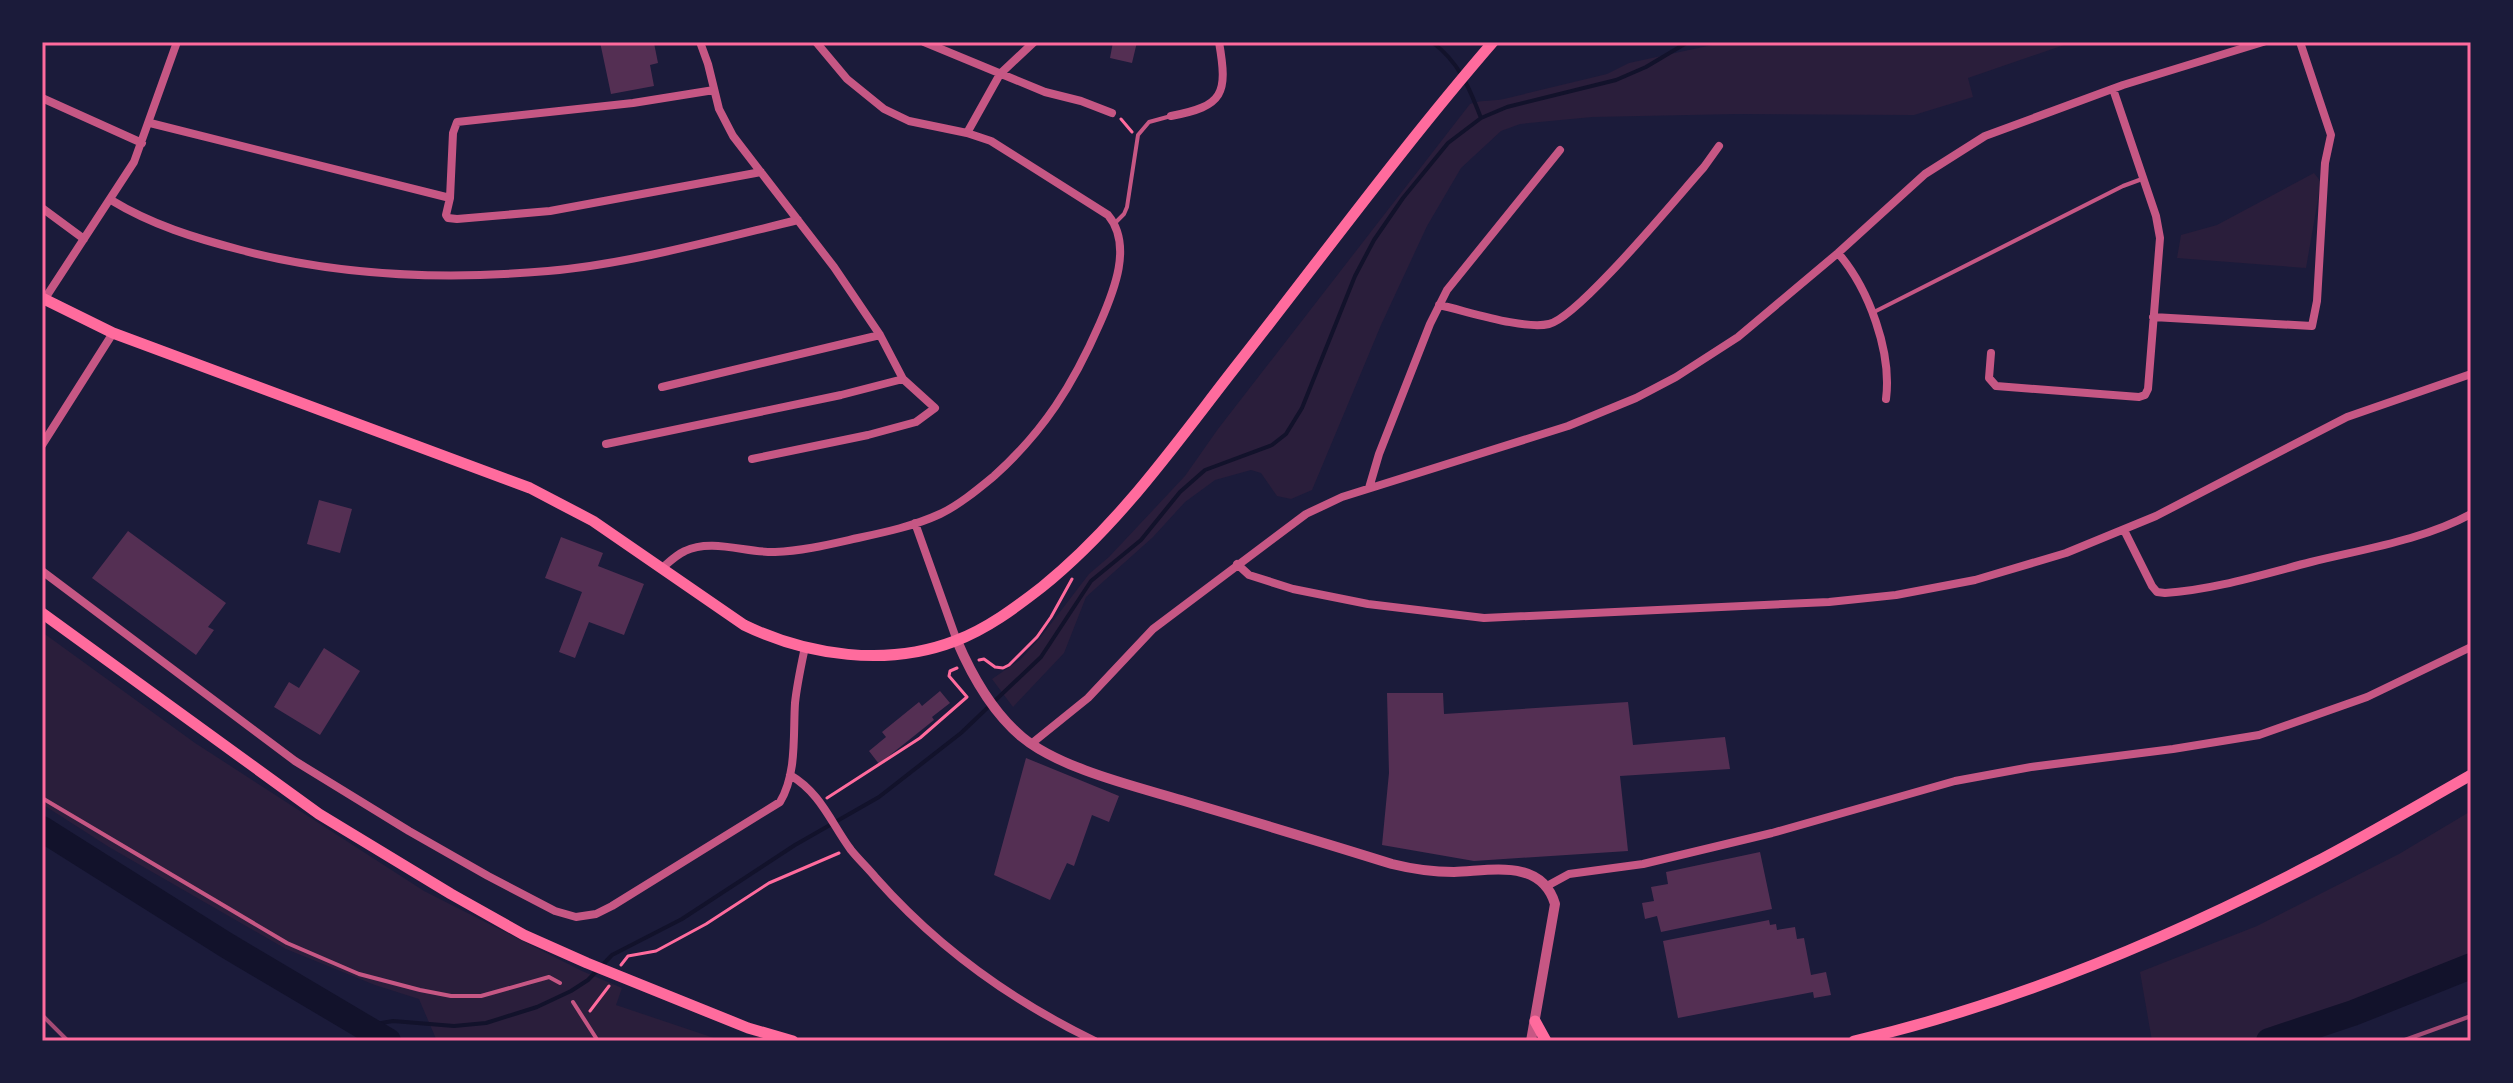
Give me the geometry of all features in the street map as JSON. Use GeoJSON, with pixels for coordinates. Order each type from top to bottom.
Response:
{"type":"FeatureCollection","features":[{"type":"Feature","properties":{"kind":"main road"},"geometry":{"type":"LineString","coordinates":[[43,299],[113,333],[530,488],[593,521],[744,625],[769,637],[844,654],[912,653],[957,641],[984,628],[1024,601],[1115,520],[1457,83],[1493,42]]}},
{"type":"Feature","properties":{"kind":"main road"},"geometry":{"type":"LineString","coordinates":[[42,613],[319,814],[463,901],[524,935],[643,987],[748,1028],[793,1041]]}},
{"type":"Feature","properties":{"kind":"main road"},"geometry":{"type":"LineString","coordinates":[[1854,1041],[1982,1007],[2090,968],[2312,864],[2471,775]]}},
{"type":"Feature","properties":{"kind":"main road"},"geometry":{"type":"LineString","coordinates":[[1535,1021],[1546,1041]]}},
{"type":"Feature","properties":{"kind":"street"},"geometry":{"type":"LineString","coordinates":[[43,299],[134,162],[177,42]]}},
{"type":"Feature","properties":{"kind":"street"},"geometry":{"type":"LineString","coordinates":[[700,42],[724,121],[880,335],[903,379],[935,408],[916,422],[904,426],[752,459]]}},
{"type":"Feature","properties":{"kind":"street"},"geometry":{"type":"LineString","coordinates":[[661,569],[686,550],[701,547],[774,552],[802,550],[940,514],[980,487],[1044,426],[1060,403],[1092,342],[1114,288],[1120,241],[1115,223],[1097,207],[991,141],[909,121],[884,109],[847,79],[816,42]]}},
{"type":"Feature","properties":{"kind":"street"},"geometry":{"type":"LineString","coordinates":[[924,42],[1045,92],[1112,113]]}},
{"type":"Feature","properties":{"kind":"street"},"geometry":{"type":"LineString","coordinates":[[967,133],[1000,74],[1034,42]]}},
{"type":"Feature","properties":{"kind":"street"},"geometry":{"type":"LineString","coordinates":[[1171,116],[1207,106],[1218,96],[1223,79],[1219,42]]}},
{"type":"Feature","properties":{"kind":"street"},"geometry":{"type":"LineString","coordinates":[[1031,744],[1088,698],[1153,629],[1306,514],[1342,497],[1568,426],[1636,398],[1676,377],[1738,337],[1939,163],[1985,136],[2113,89],[2263,42]]}},
{"type":"Feature","properties":{"kind":"street"},"geometry":{"type":"LineString","coordinates":[[2153,317],[2312,326],[2317,301],[2325,163],[2331,135],[2300,42]]}},
{"type":"Feature","properties":{"kind":"street"},"geometry":{"type":"LineString","coordinates":[[1991,353],[1989,378],[1996,386],[2139,397],[2145,395],[2148,389],[2160,238],[2144,178],[2113,89]]}},
{"type":"Feature","properties":{"kind":"street"},"geometry":{"type":"LineString","coordinates":[[714,90],[633,103],[457,122],[453,133],[448,218],[550,211],[761,172]]}},
{"type":"Feature","properties":{"kind":"street"},"geometry":{"type":"LineString","coordinates":[[42,98],[142,143]]}},
{"type":"Feature","properties":{"kind":"street"},"geometry":{"type":"LineString","coordinates":[[150,123],[450,198]]}},
{"type":"Feature","properties":{"kind":"street"},"geometry":{"type":"LineString","coordinates":[[1439,305],[1537,326],[1559,321],[1585,299],[1704,167],[1719,146]]}},
{"type":"Feature","properties":{"kind":"street"},"geometry":{"type":"LineString","coordinates":[[1369,488],[1399,401],[1439,305],[1467,264],[1560,150]]}},
{"type":"Feature","properties":{"kind":"street"},"geometry":{"type":"LineString","coordinates":[[111,200],[142,219],[171,231],[284,262],[431,275],[550,271],[728,237],[798,220]]}},
{"type":"Feature","properties":{"kind":"street"},"geometry":{"type":"LineString","coordinates":[[42,208],[84,239]]}},
{"type":"Feature","properties":{"kind":"street"},"geometry":{"type":"LineString","coordinates":[[1838,253],[1861,286],[1871,313],[1888,366],[1886,399]]}},
{"type":"Feature","properties":{"kind":"street"},"geometry":{"type":"LineString","coordinates":[[42,445],[113,333]]}},
{"type":"Feature","properties":{"kind":"street"},"geometry":{"type":"LineString","coordinates":[[662,387],[880,335]]}},
{"type":"Feature","properties":{"kind":"street"},"geometry":{"type":"LineString","coordinates":[[1237,564],[1249,575],[1263,581],[1368,604],[1455,617],[1829,602],[1896,595],[2014,569],[2124,530],[2347,417],[2471,374]]}},
{"type":"Feature","properties":{"kind":"street"},"geometry":{"type":"LineString","coordinates":[[606,444],[903,379]]}},
{"type":"Feature","properties":{"kind":"street"},"geometry":{"type":"LineString","coordinates":[[2124,530],[2152,586],[2157,592],[2165,593],[2254,576],[2383,544],[2434,530],[2471,514]]}},
{"type":"Feature","properties":{"kind":"street"},"geometry":{"type":"LineString","coordinates":[[915,523],[967,664],[980,688],[1031,744],[1125,784],[1392,864],[1416,870],[1452,872],[1491,869],[1525,871],[1535,875],[1547,886],[1555,904],[1531,1041]]}},
{"type":"Feature","properties":{"kind":"street"},"geometry":{"type":"LineString","coordinates":[[42,571],[295,761],[488,876],[555,911],[576,917],[596,914],[612,906],[780,802],[786,793],[790,775],[796,698],[805,647]]}},
{"type":"Feature","properties":{"kind":"street"},"geometry":{"type":"LineString","coordinates":[[1547,886],[1569,874],[1643,864],[1772,833],[1955,781],[2031,767],[2259,735],[2367,697],[2471,647]]}},
{"type":"Feature","properties":{"kind":"street"},"geometry":{"type":"LineString","coordinates":[[790,775],[802,782],[822,804],[851,849],[905,909],[943,945],[1017,1000],[1095,1041]]}},
{"type":"Feature","properties":{"kind":"lane"},"geometry":{"type":"LineString","coordinates":[[1115,223],[1127,207],[1138,135],[1149,122],[1171,116]]}},
{"type":"Feature","properties":{"kind":"lane"},"geometry":{"type":"LineString","coordinates":[[1871,313],[2144,178]]}},
{"type":"Feature","properties":{"kind":"lane"},"geometry":{"type":"LineString","coordinates":[[42,798],[287,943],[359,974],[451,996],[481,996],[549,977],[560,983]]}},
{"type":"Feature","properties":{"kind":"lane"},"geometry":{"type":"LineString","coordinates":[[573,1002],[598,1041]]}},
{"type":"Feature","properties":{"kind":"path"},"geometry":{"type":"LineString","coordinates":[[1112,113],[1138,135]]}},
{"type":"Feature","properties":{"kind":"path"},"geometry":{"type":"LineString","coordinates":[[822,804],[920,738],[967,697],[949,676],[950,671],[984,659],[1003,668]]}},
{"type":"Feature","properties":{"kind":"path"},"geometry":{"type":"LineString","coordinates":[[618,969],[628,956],[656,951],[706,924],[769,883],[851,849]]}},
{"type":"Feature","properties":{"kind":"path"},"geometry":{"type":"LineString","coordinates":[[585,1017],[611,982]]}},
{"type":"Feature","properties":{"kind":"shaded area"},"geometry":{"type":"Polygon","coordinates":[[[1726,42],[2073,42],[1968,78],[1973,97],[1914,115],[1592,117],[1520,124],[1501,131],[1461,168],[1427,226],[1381,325],[1312,490],[1291,499],[1277,496],[1261,473],[1251,470],[1215,480],[1185,502],[1153,537],[1086,597],[1064,653],[1013,707],[992,679],[1020,660],[1089,574],[1185,476],[1470,104],[1508,98],[1607,74],[1629,63],[1726,42]]]}},
{"type":"Feature","properties":{"kind":"shaded area"},"geometry":{"type":"Polygon","coordinates":[[[2314,173],[2321,182],[2306,268],[2177,258],[2181,235],[2217,225],[2314,173]]]}},
{"type":"Feature","properties":{"kind":"shaded area"},"geometry":{"type":"Polygon","coordinates":[[[42,632],[195,743],[424,891],[622,988],[616,1005],[723,1041],[437,1041],[419,999],[286,949],[109,847],[42,804],[42,632]]]}},
{"type":"Feature","properties":{"kind":"shaded area"},"geometry":{"type":"Polygon","coordinates":[[[2471,811],[2471,955],[2251,1041],[2152,1041],[2140,972],[2257,926],[2399,854],[2471,811]]]}},
{"type":"Feature","properties":{"kind":"building"},"geometry":{"type":"Polygon","coordinates":[[[600,42],[654,43],[658,63],[650,65],[654,86],[611,94],[600,42]]]}},
{"type":"Feature","properties":{"kind":"building"},"geometry":{"type":"Polygon","coordinates":[[[1113,42],[1137,42],[1132,63],[1110,58],[1113,42]]]}},
{"type":"Feature","properties":{"kind":"building"},"geometry":{"type":"Polygon","coordinates":[[[319,500],[352,509],[340,553],[307,544],[319,500]]]}},
{"type":"Feature","properties":{"kind":"building"},"geometry":{"type":"Polygon","coordinates":[[[128,531],[226,603],[208,627],[214,630],[196,655],[92,578],[128,531]]]}},
{"type":"Feature","properties":{"kind":"building"},"geometry":{"type":"Polygon","coordinates":[[[561,537],[603,553],[598,566],[644,584],[624,635],[589,622],[575,658],[559,652],[582,592],[545,578],[561,537]]]}},
{"type":"Feature","properties":{"kind":"building"},"geometry":{"type":"Polygon","coordinates":[[[324,648],[360,671],[320,735],[274,707],[289,682],[299,688],[324,648]]]}},
{"type":"Feature","properties":{"kind":"building"},"geometry":{"type":"Polygon","coordinates":[[[940,691],[950,703],[932,717],[934,720],[879,764],[869,751],[886,737],[882,732],[919,702],[922,706],[940,691]]]}},
{"type":"Feature","properties":{"kind":"building"},"geometry":{"type":"Polygon","coordinates":[[[1387,693],[1443,693],[1444,714],[1628,702],[1633,745],[1725,737],[1730,769],[1620,776],[1628,851],[1474,861],[1382,845],[1389,773],[1387,693]]]}},
{"type":"Feature","properties":{"kind":"building"},"geometry":{"type":"Polygon","coordinates":[[[1026,758],[1119,796],[1109,822],[1092,815],[1074,866],[1067,863],[1050,900],[994,875],[1026,758]]]}},
{"type":"Feature","properties":{"kind":"building"},"geometry":{"type":"Polygon","coordinates":[[[1760,852],[1772,909],[1661,932],[1657,916],[1645,919],[1642,903],[1654,901],[1651,887],[1668,884],[1666,872],[1760,852]]]}},
{"type":"Feature","properties":{"kind":"building"},"geometry":{"type":"Polygon","coordinates":[[[1769,920],[1770,925],[1776,924],[1777,930],[1795,927],[1797,939],[1804,938],[1811,975],[1826,972],[1831,995],[1814,998],[1813,992],[1678,1018],[1663,941],[1769,920]]]}},
{"type":"Feature","properties":{"kind":"waterway"},"geometry":{"type":"LineString","coordinates":[[1432,42],[1456,67],[1481,118]]}},
{"type":"Feature","properties":{"kind":"waterway"},"geometry":{"type":"LineString","coordinates":[[364,1026],[393,1021],[454,1026],[486,1023],[537,1007],[588,980],[612,955],[682,919],[795,845],[879,797],[961,733],[1041,657],[1091,581],[1141,540],[1180,492],[1205,470],[1272,445],[1286,434],[1302,408],[1355,276],[1374,240],[1403,198],[1448,143],[1481,118],[1507,107],[1616,80],[1646,67],[1688,42]]}},
{"type":"Feature","properties":{"kind":"waterway"},"geometry":{"type":"LineString","coordinates":[[42,829],[226,945],[388,1041]]}},
{"type":"Feature","properties":{"kind":"waterway"},"geometry":{"type":"LineString","coordinates":[[2269,1041],[2353,1013],[2471,966]]}},
{"type":"Feature","properties":{"kind":"railway"},"geometry":{"type":"LineString","coordinates":[[42,1015],[68,1041]]}},
{"type":"Feature","properties":{"kind":"railway"},"geometry":{"type":"LineString","coordinates":[[2402,1041],[2471,1016]]}}]}
